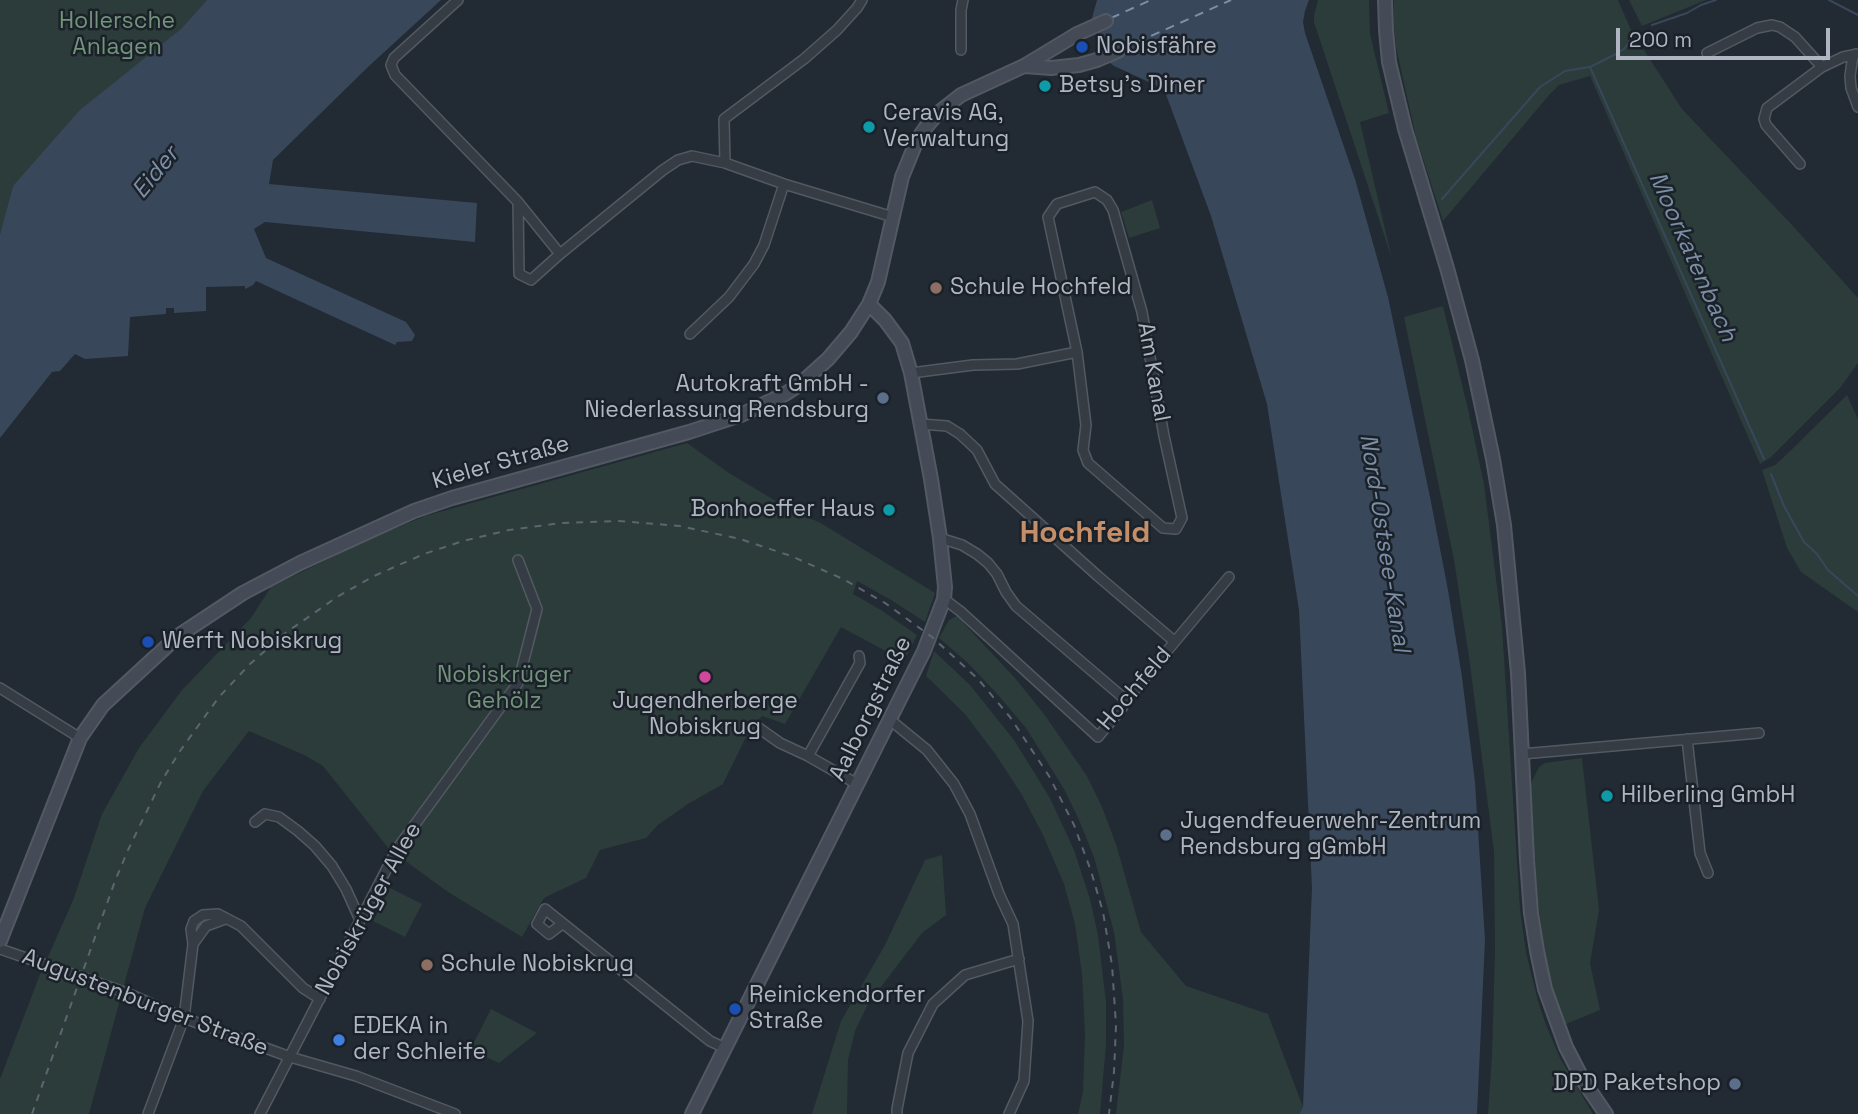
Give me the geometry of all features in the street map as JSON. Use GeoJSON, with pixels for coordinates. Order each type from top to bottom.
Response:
{"type":"FeatureCollection","features":[{"type":"Feature","properties":{"kind":"main road"},"geometry":{"type":"LineString","coordinates":[[1385,0],[1389,62],[1411,151],[1453,286],[1493,459],[1509,564],[1518,673],[1531,913],[1537,951],[1555,1021],[1584,1082],[1606,1114]]}},
{"type":"Feature","properties":{"kind":"main road","name":"Kieler Straße"},"geometry":{"type":"LineString","coordinates":[[0,941],[80,738],[103,705],[191,626],[243,593],[300,563],[415,511],[452,498],[689,432],[741,415],[785,394],[828,359],[857,325],[869,304],[878,282],[905,168],[926,127],[961,95],[1024,66],[1106,21]]}},
{"type":"Feature","properties":{"kind":"main road","name":"Kieler Straße"},"geometry":{"type":"LineString","coordinates":[[1024,66],[1051,68],[1079,65],[1118,51]]}},
{"type":"Feature","properties":{"kind":"main road","name":"Aalborgstraße"},"geometry":{"type":"LineString","coordinates":[[692,1114],[924,651],[944,599],[940,538],[911,373],[902,343],[869,304]]}},
{"type":"Feature","properties":{"kind":"street"},"geometry":{"type":"LineString","coordinates":[[458,0],[394,58],[391,65],[395,75],[518,202],[560,254]]}},
{"type":"Feature","properties":{"kind":"street"},"geometry":{"type":"LineString","coordinates":[[725,163],[724,119],[804,60],[837,30],[862,0]]}},
{"type":"Feature","properties":{"kind":"street"},"geometry":{"type":"LineString","coordinates":[[961,50],[963,0]]}},
{"type":"Feature","properties":{"kind":"street"},"geometry":{"type":"LineString","coordinates":[[1707,53],[1757,28],[1780,27],[1795,37],[1822,68]]}},
{"type":"Feature","properties":{"kind":"street"},"geometry":{"type":"LineString","coordinates":[[1800,164],[1766,125],[1764,119],[1767,108],[1822,68],[1855,54],[1850,76],[1858,107]]}},
{"type":"Feature","properties":{"kind":"street"},"geometry":{"type":"LineString","coordinates":[[518,202],[519,274],[531,280],[663,170],[678,160],[692,156],[725,163],[893,217]]}},
{"type":"Feature","properties":{"kind":"street"},"geometry":{"type":"LineString","coordinates":[[690,334],[729,297],[754,264],[764,245],[784,184]]}},
{"type":"Feature","properties":{"kind":"street","name":"Am Kanal"},"geometry":{"type":"LineString","coordinates":[[1095,192],[1107,200],[1113,210],[1142,312],[1182,518],[1177,529],[1163,528],[1088,463],[1083,450],[1086,425],[1077,352],[1048,217],[1057,204],[1095,192]]}},
{"type":"Feature","properties":{"kind":"street"},"geometry":{"type":"LineString","coordinates":[[911,373],[973,365],[1017,364],[1077,352]]}},
{"type":"Feature","properties":{"kind":"street","name":"Hochfeld"},"geometry":{"type":"LineString","coordinates":[[920,424],[947,426],[960,434],[977,450],[995,484],[1174,641]]}},
{"type":"Feature","properties":{"kind":"street"},"geometry":{"type":"LineString","coordinates":[[940,538],[962,545],[988,563],[1016,606],[1126,700]]}},
{"type":"Feature","properties":{"kind":"street","name":"Nobiskrüger Allee"},"geometry":{"type":"LineString","coordinates":[[260,1114],[397,849],[518,683],[537,609],[518,560]]}},
{"type":"Feature","properties":{"kind":"street","name":"Hochfeld"},"geometry":{"type":"LineString","coordinates":[[944,599],[1098,737],[1229,577]]}},
{"type":"Feature","properties":{"kind":"street"},"geometry":{"type":"LineString","coordinates":[[808,756],[860,663],[859,656]]}},
{"type":"Feature","properties":{"kind":"street"},"geometry":{"type":"LineString","coordinates":[[0,688],[80,738]]}},
{"type":"Feature","properties":{"kind":"street"},"geometry":{"type":"LineString","coordinates":[[889,719],[927,750],[954,785],[970,814],[999,894],[1013,924],[1028,1021],[1024,1081],[1009,1114]]}},
{"type":"Feature","properties":{"kind":"street"},"geometry":{"type":"LineString","coordinates":[[755,726],[780,743],[857,784]]}},
{"type":"Feature","properties":{"kind":"street"},"geometry":{"type":"LineString","coordinates":[[1522,754],[1759,733]]}},
{"type":"Feature","properties":{"kind":"street"},"geometry":{"type":"LineString","coordinates":[[1687,739],[1700,853],[1708,873]]}},
{"type":"Feature","properties":{"kind":"street"},"geometry":{"type":"LineString","coordinates":[[255,822],[265,814],[279,817],[315,846],[332,866],[360,919]]}},
{"type":"Feature","properties":{"kind":"street"},"geometry":{"type":"LineString","coordinates":[[148,1114],[184,1018],[193,943],[206,926],[225,919],[241,926],[303,988],[320,999]]}},
{"type":"Feature","properties":{"kind":"street"},"geometry":{"type":"LineString","coordinates":[[562,924],[710,1041],[725,1048]]}},
{"type":"Feature","properties":{"kind":"street","name":"Augustenburger Straße"},"geometry":{"type":"LineString","coordinates":[[0,949],[127,993],[184,1018],[290,1057],[356,1076],[455,1114]]}},
{"type":"Feature","properties":{"kind":"street"},"geometry":{"type":"LineString","coordinates":[[897,1114],[908,1053],[933,1004],[965,975],[1019,959]]}},
{"type":"Feature","properties":{"kind":"green space","name":"Hollersche Anlagen"},"geometry":{"type":"Polygon","coordinates":[[[0,0],[207,0],[181,29],[13,186],[0,234],[0,0]]]}},
{"type":"Feature","properties":{"kind":"green space"},"geometry":{"type":"Polygon","coordinates":[[[1318,0],[1369,0],[1370,34],[1389,113],[1360,122],[1392,259],[1314,22],[1318,0]]]}},
{"type":"Feature","properties":{"kind":"green space"},"geometry":{"type":"Polygon","coordinates":[[[1394,0],[1618,0],[1631,30],[1682,109],[1858,298],[1858,363],[1840,388],[1770,458],[1760,464],[1590,76],[1559,85],[1443,221],[1416,137],[1396,47],[1394,0]]]}},
{"type":"Feature","properties":{"kind":"green space"},"geometry":{"type":"Polygon","coordinates":[[[1629,0],[1706,0],[1642,26],[1629,0]]]}},
{"type":"Feature","properties":{"kind":"green space"},"geometry":{"type":"Polygon","coordinates":[[[1152,200],[1160,228],[1129,238],[1121,212],[1152,200]]]}},
{"type":"Feature","properties":{"kind":"green space"},"geometry":{"type":"Polygon","coordinates":[[[1443,306],[1484,484],[1502,626],[1520,909],[1526,952],[1546,1025],[1560,1058],[1593,1114],[1488,1114],[1495,948],[1494,852],[1454,560],[1404,317],[1443,306]]]}},
{"type":"Feature","properties":{"kind":"green space"},"geometry":{"type":"Polygon","coordinates":[[[1847,395],[1858,419],[1858,612],[1801,572],[1787,548],[1762,470],[1775,465],[1783,458],[1847,395]]]}},
{"type":"Feature","properties":{"kind":"green space","name":"Nobiskrüger Gehölz"},"geometry":{"type":"Polygon","coordinates":[[[687,443],[729,473],[796,513],[819,522],[935,593],[925,622],[857,581],[853,594],[917,635],[904,661],[841,627],[785,724],[762,716],[745,739],[723,784],[658,825],[646,838],[600,850],[586,878],[544,898],[522,937],[448,892],[389,849],[323,766],[249,731],[203,791],[145,908],[89,1114],[0,1114],[0,1079],[39,977],[74,898],[102,814],[139,748],[182,690],[251,618],[271,587],[359,544],[425,516],[687,443]]]}},
{"type":"Feature","properties":{"kind":"green space"},"geometry":{"type":"Polygon","coordinates":[[[957,616],[1015,678],[1087,776],[1116,844],[1141,932],[1186,986],[1268,1014],[1303,1107],[1299,1114],[1116,1114],[1124,1045],[1123,999],[1114,932],[1094,857],[1064,789],[1026,728],[969,664],[939,638],[949,620],[957,616]]]}},
{"type":"Feature","properties":{"kind":"green space"},"geometry":{"type":"Polygon","coordinates":[[[934,651],[970,685],[1014,740],[1050,798],[1074,850],[1098,935],[1106,1002],[1106,1045],[1100,1114],[1078,1114],[1083,1092],[1085,1033],[1082,974],[1075,924],[1064,884],[1022,795],[996,755],[965,714],[926,676],[934,651]]]}},
{"type":"Feature","properties":{"kind":"green space"},"geometry":{"type":"Polygon","coordinates":[[[1582,758],[1599,910],[1590,963],[1600,1010],[1566,1024],[1548,976],[1543,943],[1534,866],[1531,783],[1539,767],[1545,763],[1582,758]]]}},
{"type":"Feature","properties":{"kind":"green space"},"geometry":{"type":"Polygon","coordinates":[[[942,855],[946,915],[922,933],[868,1004],[855,1031],[848,1060],[847,1114],[812,1114],[841,1021],[885,945],[925,860],[942,855]]]}},
{"type":"Feature","properties":{"kind":"green space"},"geometry":{"type":"Polygon","coordinates":[[[390,888],[422,904],[405,937],[373,921],[390,888]]]}},
{"type":"Feature","properties":{"kind":"green space"},"geometry":{"type":"Polygon","coordinates":[[[491,1009],[537,1033],[499,1063],[470,1050],[491,1009]]]}},
{"type":"Feature","properties":{"kind":"water","name":"Eider"},"geometry":{"type":"Polygon","coordinates":[[[207,0],[441,0],[273,160],[269,184],[477,203],[475,242],[265,222],[254,229],[266,258],[406,322],[415,335],[412,341],[397,342],[395,345],[256,281],[245,289],[245,286],[206,287],[206,311],[174,313],[174,308],[166,308],[166,314],[130,317],[128,356],[85,359],[75,354],[60,371],[52,372],[0,438],[0,234],[13,186],[80,110],[181,29],[207,0]]]}},
{"type":"Feature","properties":{"kind":"water","name":"Nord-Ostsee-Kanal"},"geometry":{"type":"Polygon","coordinates":[[[1097,0],[1309,0],[1303,22],[1305,33],[1355,179],[1388,297],[1430,497],[1462,677],[1475,782],[1485,940],[1477,1114],[1299,1114],[1303,1107],[1312,888],[1299,610],[1267,404],[1211,216],[1164,89],[1109,62],[1092,18],[1097,0]]]}},
{"type":"Feature","properties":{"kind":"waterway"},"geometry":{"type":"LineString","coordinates":[[1652,25],[1716,0]]}},
{"type":"Feature","properties":{"kind":"waterway"},"geometry":{"type":"LineString","coordinates":[[1829,0],[1858,15]]}},
{"type":"Feature","properties":{"kind":"waterway"},"geometry":{"type":"LineString","coordinates":[[1442,199],[1540,87],[1565,71],[1590,67],[1618,53],[1633,37]]}},
{"type":"Feature","properties":{"kind":"waterway","name":"Moorkatenbach"},"geometry":{"type":"LineString","coordinates":[[1590,67],[1764,459]]}},
{"type":"Feature","properties":{"kind":"waterway","name":"Moorkatenbach"},"geometry":{"type":"LineString","coordinates":[[1771,474],[1784,506],[1804,542],[1828,570],[1858,596]]}},
{"type":"Feature","properties":{"kind":"ferry route"},"geometry":{"type":"LineString","coordinates":[[1111,18],[1151,0]]}},
{"type":"Feature","properties":{"kind":"ferry route"},"geometry":{"type":"LineString","coordinates":[[1122,49],[1231,0]]}},
{"type":"Feature","properties":{"kind":"railway"},"geometry":{"type":"LineString","coordinates":[[32,1114],[128,850],[161,782],[180,751],[219,697],[250,664],[284,634],[337,597],[374,576],[424,554],[509,530],[561,523],[619,521],[680,526],[740,539],[791,556],[843,579],[885,603],[932,637],[978,679],[1010,717],[1049,776],[1074,825],[1103,912],[1112,965],[1116,1025],[1109,1114]]}},
{"type":"Feature","properties":{"kind":"place","name":"Nobisfähre"},"geometry":{"type":"Point","coordinates":[1082,47]}},
{"type":"Feature","properties":{"kind":"place","name":"Betsy's Diner"},"geometry":{"type":"Point","coordinates":[1045,86]}},
{"type":"Feature","properties":{"kind":"place","name":"Ceravis AG, Verwaltung"},"geometry":{"type":"Point","coordinates":[869,127]}},
{"type":"Feature","properties":{"kind":"place","name":"Schule Hochfeld"},"geometry":{"type":"Point","coordinates":[936,288]}},
{"type":"Feature","properties":{"kind":"place","name":"Autokraft GmbH - Niederlassung Rendsburg"},"geometry":{"type":"Point","coordinates":[883,398]}},
{"type":"Feature","properties":{"kind":"place","name":"Bonhoeffer Haus"},"geometry":{"type":"Point","coordinates":[889,510]}},
{"type":"Feature","properties":{"kind":"place","name":"Werft Nobiskrug"},"geometry":{"type":"Point","coordinates":[148,642]}},
{"type":"Feature","properties":{"kind":"place","name":"Jugendherberge Nobiskrug"},"geometry":{"type":"Point","coordinates":[705,677]}},
{"type":"Feature","properties":{"kind":"place","name":"Hilberling GmbH"},"geometry":{"type":"Point","coordinates":[1607,796]}},
{"type":"Feature","properties":{"kind":"place","name":"Jugendfeuerwehr-Zentrum Rendsburg gGmbH"},"geometry":{"type":"Point","coordinates":[1166,835]}},
{"type":"Feature","properties":{"kind":"place","name":"Schule Nobiskrug"},"geometry":{"type":"Point","coordinates":[427,965]}},
{"type":"Feature","properties":{"kind":"place","name":"Reinickendorfer Straße"},"geometry":{"type":"Point","coordinates":[735,1009]}},
{"type":"Feature","properties":{"kind":"place","name":"EDEKA in der Schleife"},"geometry":{"type":"Point","coordinates":[339,1040]}},
{"type":"Feature","properties":{"kind":"place","name":"DPD Paketshop"},"geometry":{"type":"Point","coordinates":[1735,1084]}},
{"type":"Feature","properties":{"kind":"district","name":"Hochfeld"},"geometry":{"type":"Point","coordinates":[1085,534]}}]}
